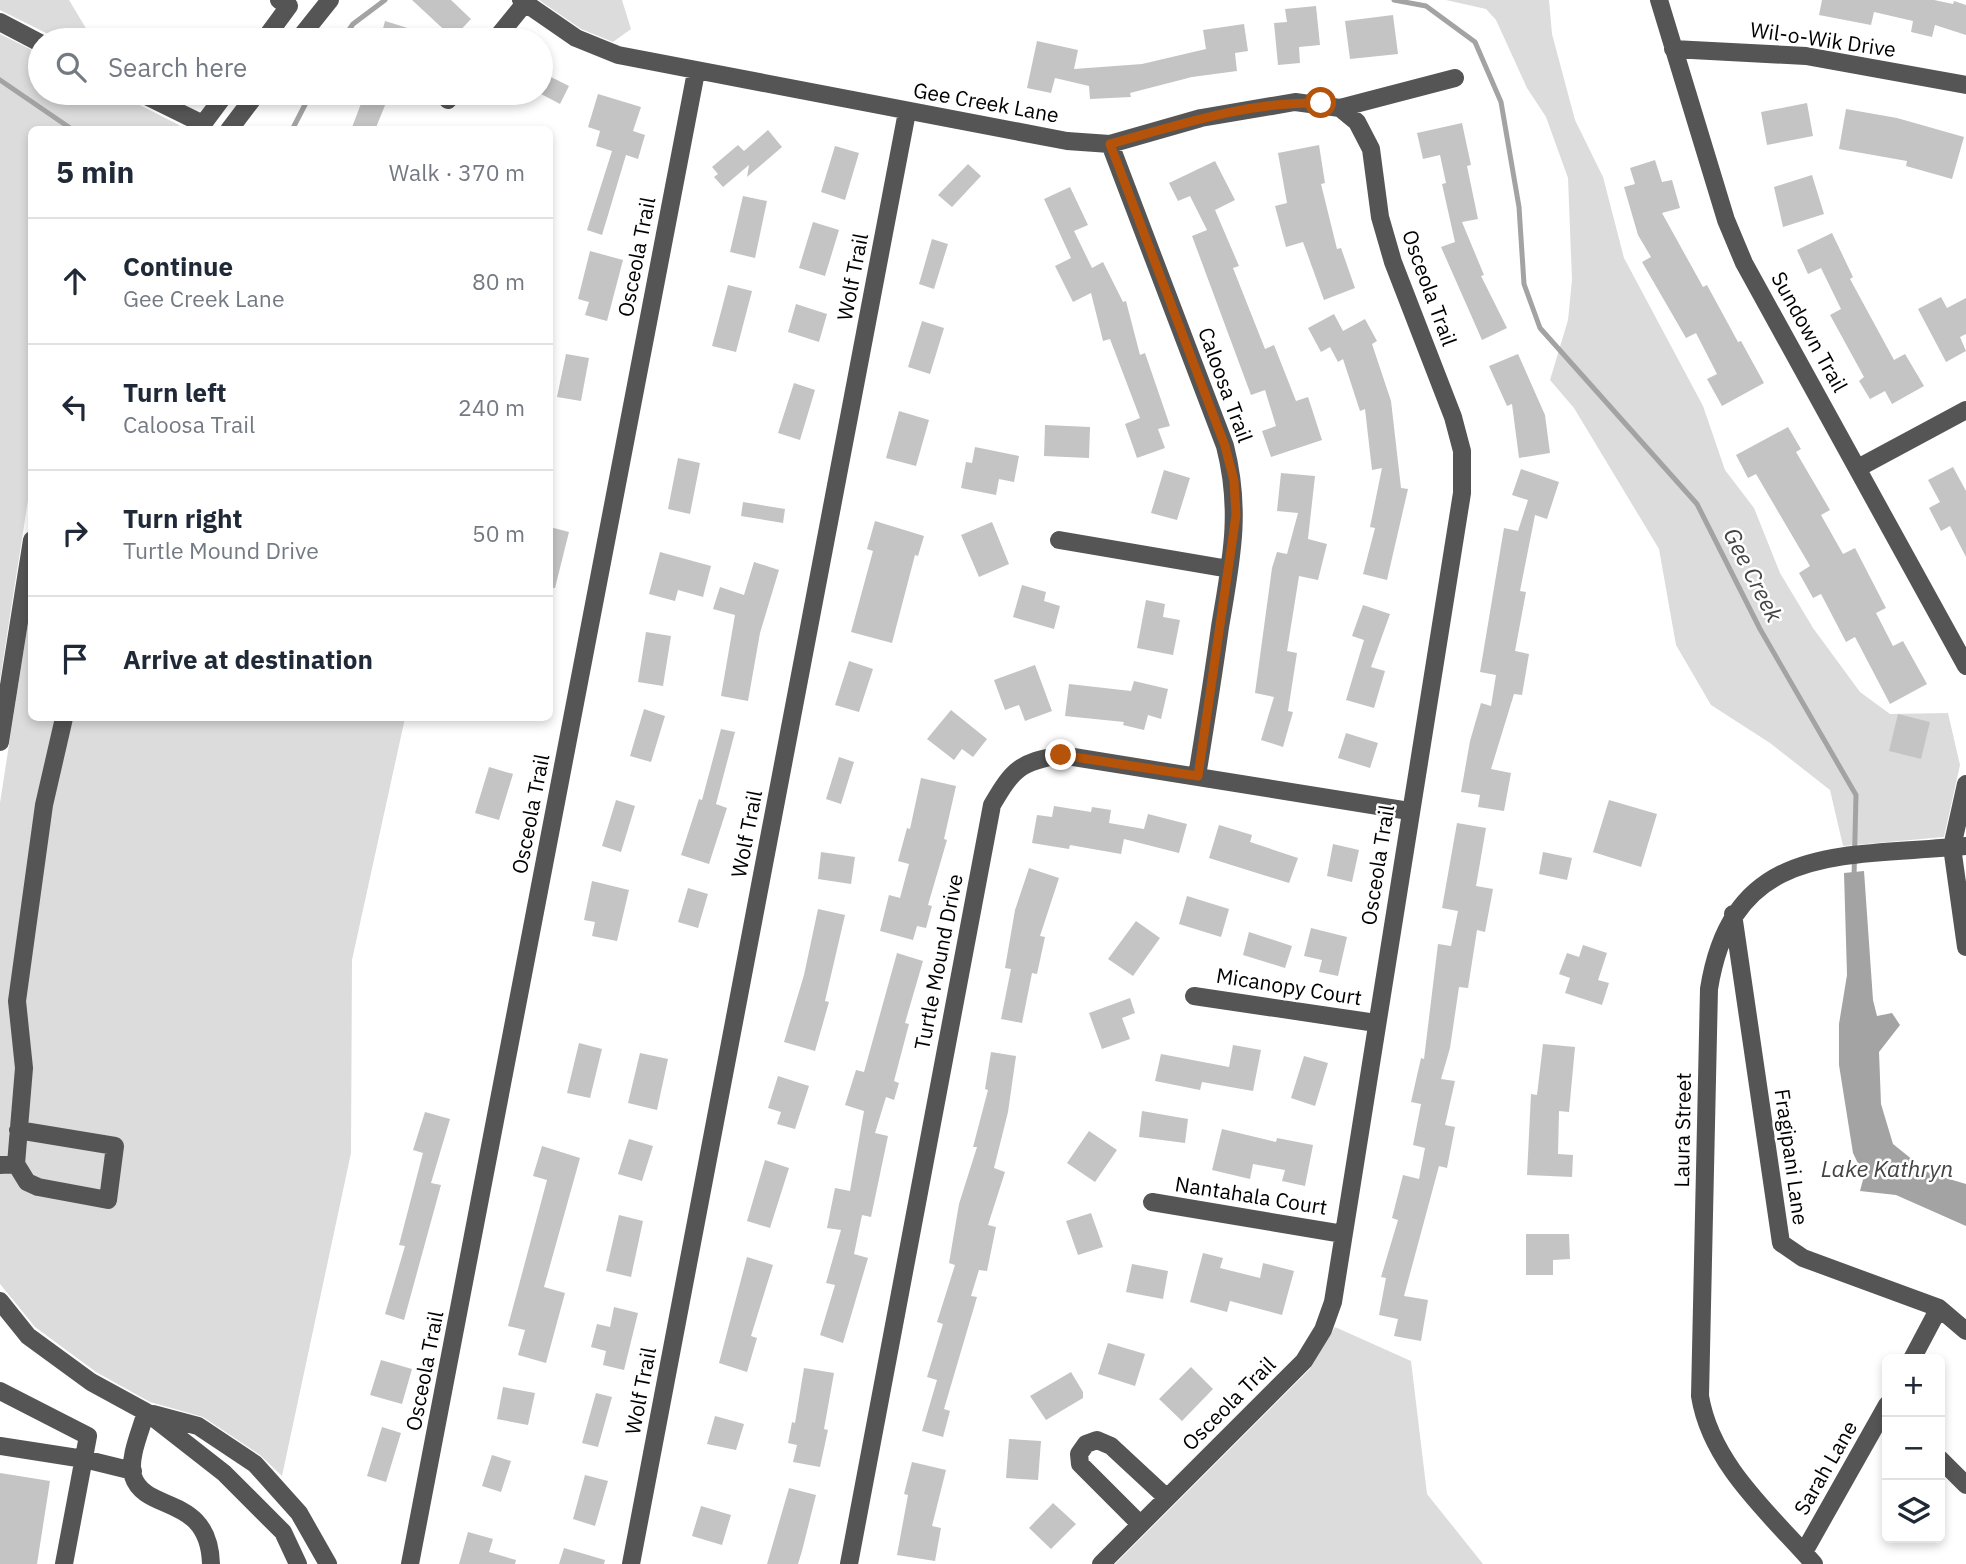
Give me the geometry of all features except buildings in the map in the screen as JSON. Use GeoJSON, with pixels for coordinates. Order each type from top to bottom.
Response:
{"type":"FeatureCollection","features":[{"type":"Feature","properties":{"kind":"street"},"geometry":{"type":"LineString","coordinates":[[308,28],[330,0]]}},
{"type":"Feature","properties":{"kind":"street","name":"Sundown Trail"},"geometry":{"type":"LineString","coordinates":[[1659,0],[1726,220],[1744,263],[1966,666]]}},
{"type":"Feature","properties":{"kind":"street"},"geometry":{"type":"LineString","coordinates":[[504,28],[523,2]]}},
{"type":"Feature","properties":{"kind":"street","name":"Gee Creek Lane"},"geometry":{"type":"LineString","coordinates":[[523,2],[576,38],[618,55],[1068,141],[1110,144],[1201,118],[1295,102],[1340,108],[1455,78]]}},
{"type":"Feature","properties":{"kind":"street"},"geometry":{"type":"LineString","coordinates":[[270,28],[284,3]]}},
{"type":"Feature","properties":{"kind":"street"},"geometry":{"type":"LineString","coordinates":[[0,22],[28,37]]}},
{"type":"Feature","properties":{"kind":"street","name":"Wil-o-Wik Drive"},"geometry":{"type":"LineString","coordinates":[[1673,49],[1807,56],[1966,85]]}},
{"type":"Feature","properties":{"kind":"street","name":"Osceola Trail"},"geometry":{"type":"LineString","coordinates":[[410,1564],[696,72]]}},
{"type":"Feature","properties":{"kind":"street"},"geometry":{"type":"LineString","coordinates":[[164,105],[203,124],[217,105]]}},
{"type":"Feature","properties":{"kind":"street"},"geometry":{"type":"LineString","coordinates":[[232,126],[248,105]]}},
{"type":"Feature","properties":{"kind":"street","name":"Osceola Trail"},"geometry":{"type":"LineString","coordinates":[[1101,1564],[1304,1361],[1323,1330],[1333,1302],[1409,811],[1462,493],[1462,452],[1453,417],[1393,262],[1380,217],[1371,149],[1357,122],[1340,108]]}},
{"type":"Feature","properties":{"kind":"street","name":"Wolf Trail"},"geometry":{"type":"LineString","coordinates":[[631,1564],[907,112]]}},
{"type":"Feature","properties":{"kind":"street","name":"Caloosa Trail"},"geometry":{"type":"LineString","coordinates":[[1110,144],[1225,446],[1234,481],[1236,515],[1198,776]]}},
{"type":"Feature","properties":{"kind":"street"},"geometry":{"type":"LineString","coordinates":[[1858,468],[1966,410]]}},
{"type":"Feature","properties":{"kind":"street"},"geometry":{"type":"LineString","coordinates":[[1059,540],[1229,569]]}},
{"type":"Feature","properties":{"kind":"street"},"geometry":{"type":"LineString","coordinates":[[0,742],[28,585]]}},
{"type":"Feature","properties":{"kind":"street"},"geometry":{"type":"LineString","coordinates":[[18,1130],[115,1146],[108,1200],[38,1187],[8,1165],[18,1130],[24,1068],[17,1001],[42,817],[63,721]]}},
{"type":"Feature","properties":{"kind":"street","name":"Turtle Mound Drive"},"geometry":{"type":"LineString","coordinates":[[849,1564],[992,805],[1009,775],[1034,760],[1061,755],[1409,811]]}},
{"type":"Feature","properties":{"kind":"street"},"geometry":{"type":"LineString","coordinates":[[1966,784],[1959,846],[1966,947]]}},
{"type":"Feature","properties":{"kind":"street","name":"Laura Street"},"geometry":{"type":"LineString","coordinates":[[1809,1558],[1728,1465],[1712,1440],[1700,1396],[1709,989],[1720,939],[1733,914],[1759,887],[1781,872],[1806,862],[1844,856],[1959,846]]}},
{"type":"Feature","properties":{"kind":"street","name":"Fragipani Lane"},"geometry":{"type":"LineString","coordinates":[[1733,914],[1781,1243],[1803,1258],[1939,1308],[1966,1331]]}},
{"type":"Feature","properties":{"kind":"street","name":"Micanopy Court"},"geometry":{"type":"LineString","coordinates":[[1194,996],[1376,1023]]}},
{"type":"Feature","properties":{"kind":"street","name":"Nantahala Court"},"geometry":{"type":"LineString","coordinates":[[1152,1202],[1343,1234]]}},
{"type":"Feature","properties":{"kind":"street"},"geometry":{"type":"LineString","coordinates":[[0,1301],[28,1336],[91,1382],[146,1412],[223,1473],[283,1532],[298,1564]]}},
{"type":"Feature","properties":{"kind":"street"},"geometry":{"type":"LineString","coordinates":[[1915,1354],[1939,1308]]}},
{"type":"Feature","properties":{"kind":"street"},"geometry":{"type":"LineString","coordinates":[[0,1391],[88,1436],[64,1564]]}},
{"type":"Feature","properties":{"kind":"street"},"geometry":{"type":"LineString","coordinates":[[146,1412],[133,1460],[133,1477],[146,1492],[192,1515],[204,1531],[211,1564]]}},
{"type":"Feature","properties":{"kind":"street"},"geometry":{"type":"LineString","coordinates":[[146,1412],[198,1426],[255,1464],[299,1513],[328,1564]]}},
{"type":"Feature","properties":{"kind":"street","name":"Sarah Lane"},"geometry":{"type":"LineString","coordinates":[[1809,1558],[1882,1417]]}},
{"type":"Feature","properties":{"kind":"street"},"geometry":{"type":"LineString","coordinates":[[1140,1524],[1087,1475],[1080,1464],[1079,1454],[1086,1444],[1097,1440],[1111,1446],[1167,1498]]}},
{"type":"Feature","properties":{"kind":"street"},"geometry":{"type":"LineString","coordinates":[[0,1446],[84,1459],[133,1471]]}},
{"type":"Feature","properties":{"kind":"street"},"geometry":{"type":"LineString","coordinates":[[1945,1464],[1966,1485]]}},
{"type":"Feature","properties":{"kind":"shaded area"},"geometry":{"type":"Polygon","coordinates":[[[0,0],[69,0],[86,28],[36,28],[0,10],[0,0]]]}},
{"type":"Feature","properties":{"kind":"shaded area"},"geometry":{"type":"Polygon","coordinates":[[[539,0],[622,0],[631,29],[613,42],[581,29],[539,0]]]}},
{"type":"Feature","properties":{"kind":"shaded area"},"geometry":{"type":"Polygon","coordinates":[[[1446,0],[1549,0],[1552,34],[1575,120],[1603,177],[1624,258],[1703,406],[1725,470],[1754,508],[1780,573],[1813,628],[1860,692],[1890,714],[1948,713],[1960,765],[1944,837],[1843,846],[1830,790],[1770,743],[1711,705],[1676,645],[1659,549],[1574,408],[1550,380],[1568,320],[1572,280],[1568,178],[1546,117],[1527,88],[1496,20],[1486,9],[1446,0]]]}},
{"type":"Feature","properties":{"kind":"shaded area"},"geometry":{"type":"Polygon","coordinates":[[[0,34],[28,48],[28,105],[140,105],[179,126],[28,126],[28,500],[0,680],[0,34]]]}},
{"type":"Feature","properties":{"kind":"shaded area"},"geometry":{"type":"Polygon","coordinates":[[[28,622],[28,721],[404,721],[352,960],[351,1153],[282,1476],[260,1455],[203,1417],[150,1402],[96,1372],[35,1327],[0,1284],[0,803],[28,622]]]}},
{"type":"Feature","properties":{"kind":"shaded area"},"geometry":{"type":"Polygon","coordinates":[[[1335,1327],[1411,1361],[1427,1494],[1483,1564],[1115,1564],[1310,1369],[1335,1327]]]}},
{"type":"Feature","properties":{"kind":"water","name":"Lake Kathryn"},"geometry":{"type":"Polygon","coordinates":[[[1864,871],[1873,1000],[1877,1016],[1892,1013],[1900,1025],[1879,1052],[1881,1104],[1893,1144],[1929,1173],[1966,1184],[1966,1226],[1896,1195],[1860,1191],[1864,1176],[1853,1153],[1839,1065],[1839,1024],[1847,975],[1844,873],[1864,871]]]}},
{"type":"Feature","properties":{"kind":"waterway","name":"Gee Creek"},"geometry":{"type":"LineString","coordinates":[[350,28],[385,0]]}},
{"type":"Feature","properties":{"kind":"waterway","name":"Gee Creek"},"geometry":{"type":"LineString","coordinates":[[1394,0],[1426,6],[1475,42],[1501,102],[1519,207],[1524,284],[1540,328],[1697,504],[1760,629],[1856,795],[1854,877]]}},
{"type":"Feature","properties":{"kind":"waterway","name":"Gee Creek"},"geometry":{"type":"LineString","coordinates":[[0,80],[28,99]]}},
{"type":"Feature","properties":{"kind":"waterway","name":"Gee Creek"},"geometry":{"type":"LineString","coordinates":[[36,105],[67,126]]}},
{"type":"Feature","properties":{"kind":"waterway","name":"Gee Creek"},"geometry":{"type":"LineString","coordinates":[[294,126],[305,105]]}},
{"type":"Feature","properties":{"kind":"route"},"geometry":{"type":"LineString","coordinates":[[1061,755],[1198,776],[1236,515],[1234,481],[1225,446],[1110,144],[1201,118],[1295,102],[1321,103]]}}]}
